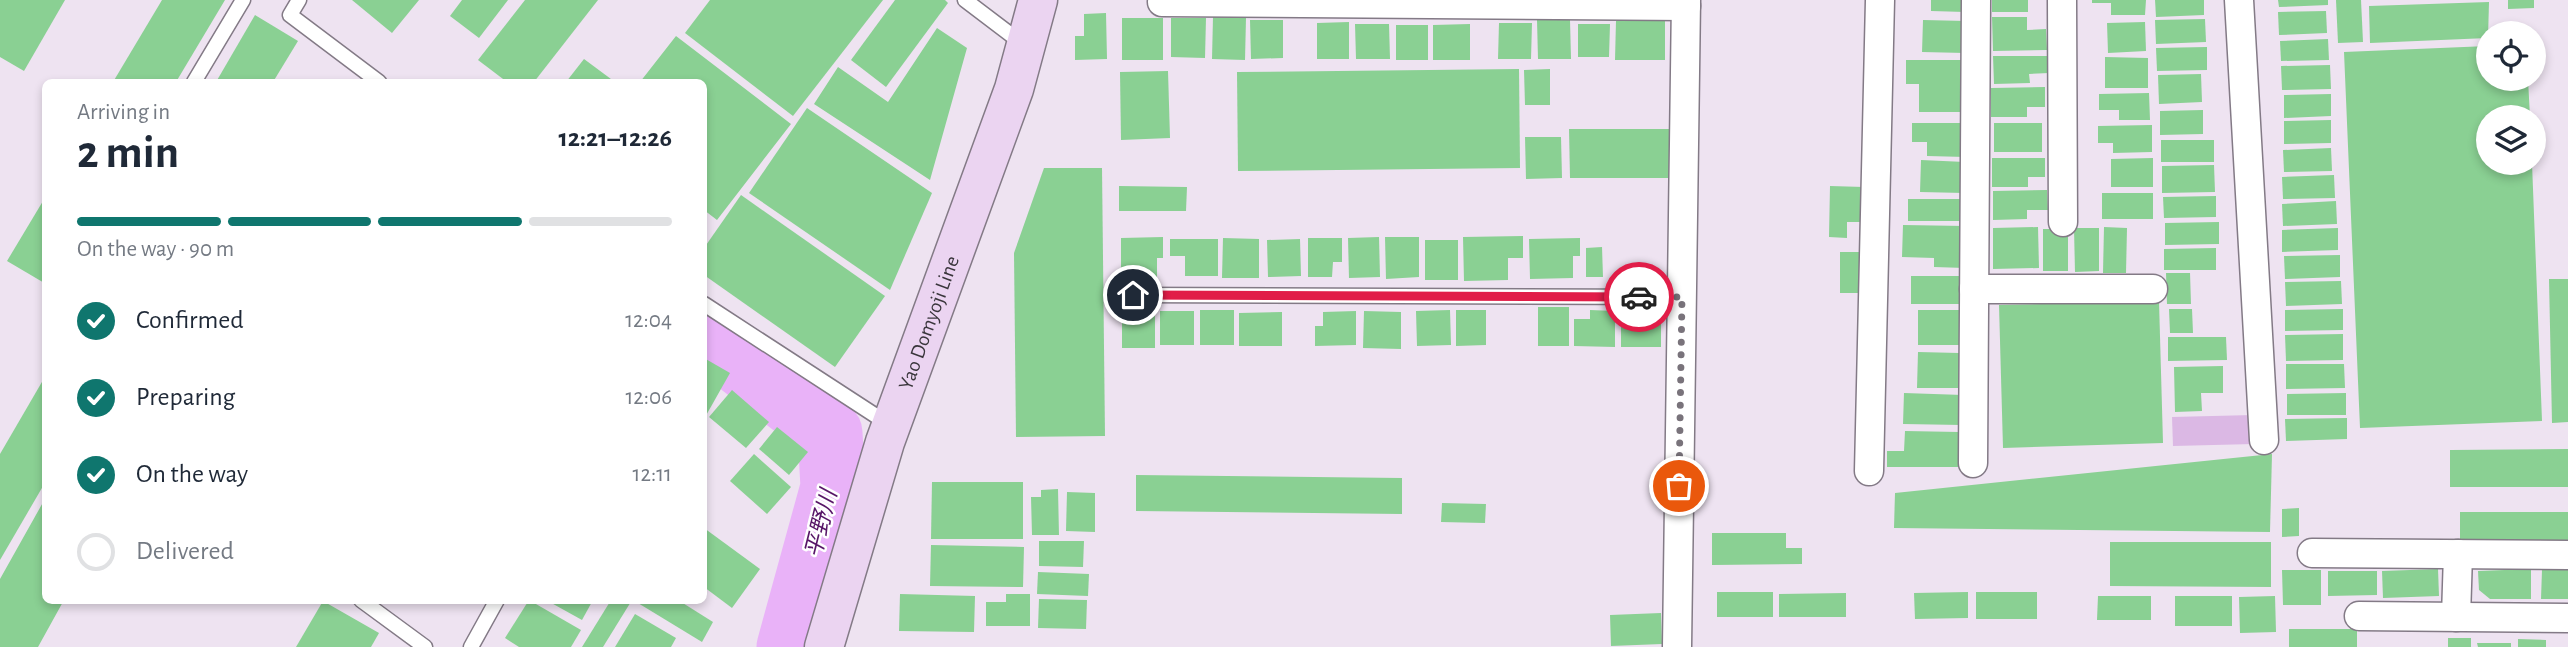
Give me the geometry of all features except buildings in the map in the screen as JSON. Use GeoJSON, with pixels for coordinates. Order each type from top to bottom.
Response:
{"type":"FeatureCollection","features":[{"type":"Feature","properties":{"kind":"main road","name":"Yao Domyoji Line"},"geometry":{"type":"LineString","coordinates":[[824,647],[891,425],[1014,89],[1038,0]]}},
{"type":"Feature","properties":{"kind":"street"},"geometry":{"type":"LineString","coordinates":[[1869,471],[1880,0]]}},
{"type":"Feature","properties":{"kind":"street"},"geometry":{"type":"LineString","coordinates":[[1973,463],[1976,0]]}},
{"type":"Feature","properties":{"kind":"street"},"geometry":{"type":"LineString","coordinates":[[2062,0],[2063,222]]}},
{"type":"Feature","properties":{"kind":"street"},"geometry":{"type":"LineString","coordinates":[[2239,0],[2264,440]]}},
{"type":"Feature","properties":{"kind":"street"},"geometry":{"type":"LineString","coordinates":[[1162,2],[1686,3],[1677,647]]}},
{"type":"Feature","properties":{"kind":"street"},"geometry":{"type":"LineString","coordinates":[[1974,289],[2153,289]]}},
{"type":"Feature","properties":{"kind":"street"},"geometry":{"type":"LineString","coordinates":[[2312,553],[2568,555]]}},
{"type":"Feature","properties":{"kind":"street"},"geometry":{"type":"LineString","coordinates":[[2456,617],[2458,554]]}},
{"type":"Feature","properties":{"kind":"street"},"geometry":{"type":"LineString","coordinates":[[2359,615],[2568,618]]}},
{"type":"Feature","properties":{"kind":"lane"},"geometry":{"type":"LineString","coordinates":[[196,79],[243,0]]}},
{"type":"Feature","properties":{"kind":"lane"},"geometry":{"type":"LineString","coordinates":[[299,0],[290,15],[375,79]]}},
{"type":"Feature","properties":{"kind":"lane"},"geometry":{"type":"LineString","coordinates":[[965,0],[1026,46]]}},
{"type":"Feature","properties":{"kind":"lane"},"geometry":{"type":"LineString","coordinates":[[1133,295],[1682,297]]}},
{"type":"Feature","properties":{"kind":"lane"},"geometry":{"type":"LineString","coordinates":[[707,306],[891,425]]}},
{"type":"Feature","properties":{"kind":"lane"},"geometry":{"type":"LineString","coordinates":[[366,604],[425,647]]}},
{"type":"Feature","properties":{"kind":"lane"},"geometry":{"type":"LineString","coordinates":[[471,647],[495,604]]}},
{"type":"Feature","properties":{"kind":"shaded area"},"geometry":{"type":"Polygon","coordinates":[[[2253,415],[2254,444],[2173,446],[2172,417],[2253,415]]]}},
{"type":"Feature","properties":{"kind":"waterway","name":"平野川"},"geometry":{"type":"LineString","coordinates":[[707,337],[830,433],[833,487],[789,647]]}},
{"type":"Feature","properties":{"kind":"way so far"},"geometry":{"type":"LineString","coordinates":[[1639,297],[1682,297],[1679,486]]}},
{"type":"Feature","properties":{"kind":"route"},"geometry":{"type":"LineString","coordinates":[[1133,295],[1639,297]]}}]}
